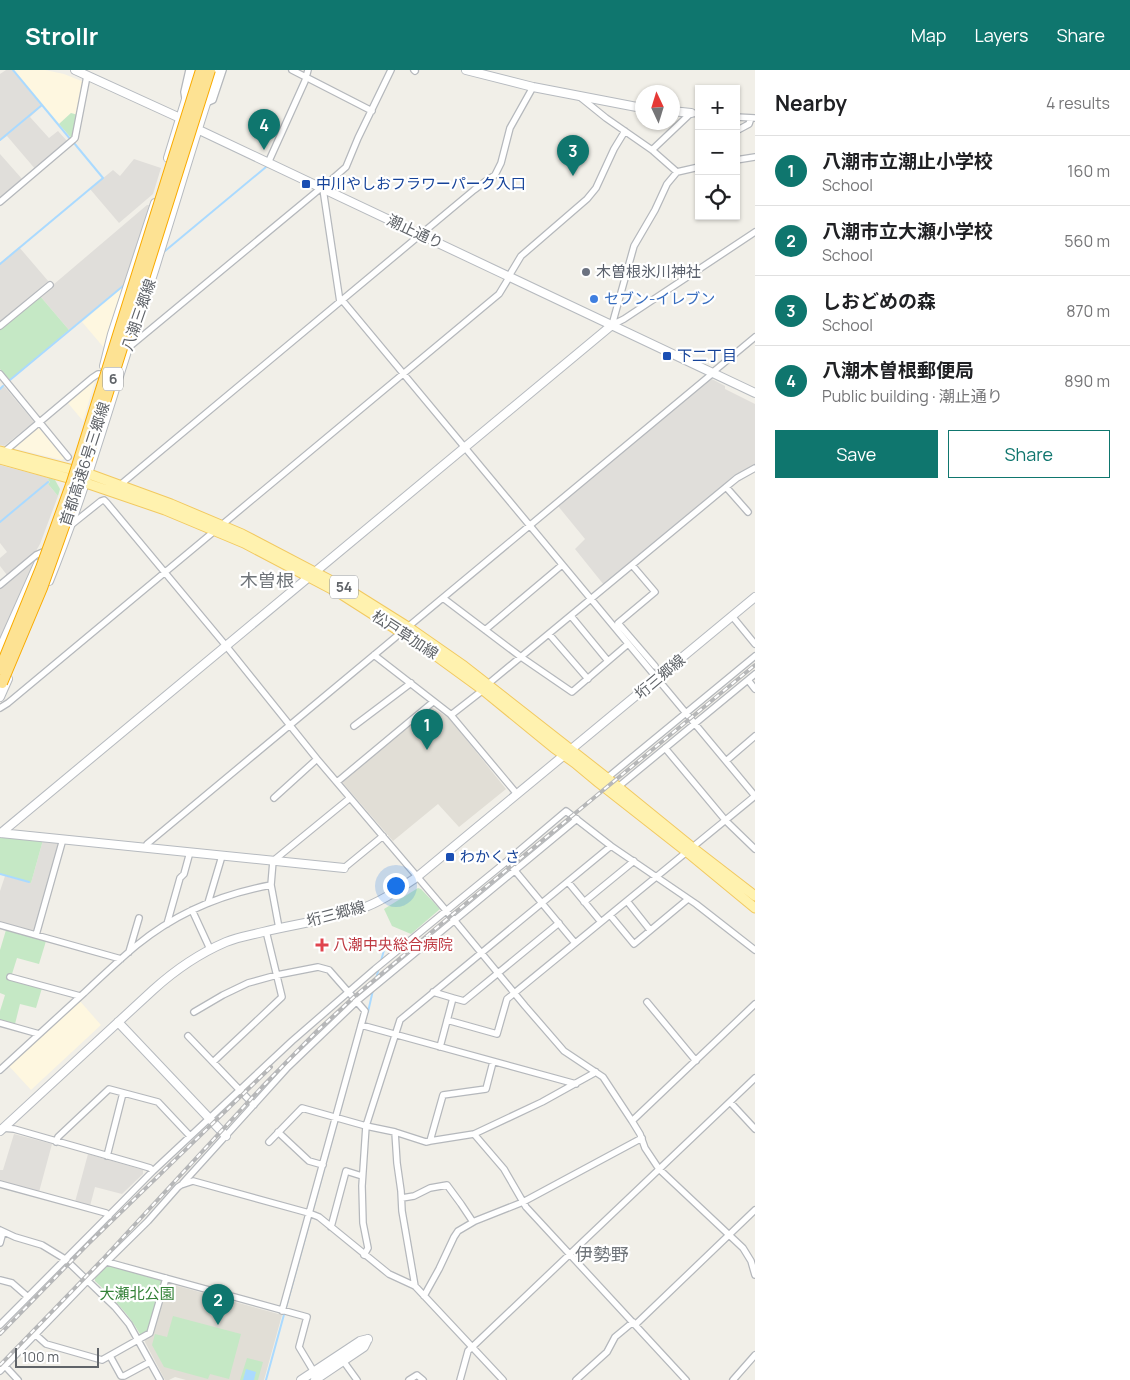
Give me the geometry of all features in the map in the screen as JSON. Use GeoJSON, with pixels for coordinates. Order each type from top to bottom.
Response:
{"type":"FeatureCollection","features":[{"type":"Feature","properties":{"kind":"highway","name":"首都高速6号三郷線"},"geometry":{"type":"LineString","coordinates":[[0,668],[35,584],[72,482],[201,70]]}},
{"type":"Feature","properties":{"kind":"highway","name":"首都高速6号三郷線"},"geometry":{"type":"LineString","coordinates":[[2,683],[42,588],[79,484],[210,70]]}},
{"type":"Feature","properties":{"kind":"main road","name":"松戸草加線"},"geometry":{"type":"LineString","coordinates":[[1,454],[79,476],[120,485],[218,528],[244,544],[313,574],[341,594],[405,630],[438,657],[485,687],[568,753],[607,778],[755,908]]}},
{"type":"Feature","properties":{"kind":"main road","name":"松戸草加線"},"geometry":{"type":"LineString","coordinates":[[79,476],[138,500],[218,528]]}},
{"type":"Feature","properties":{"kind":"main road","name":"松戸草加線"},"geometry":{"type":"LineString","coordinates":[[568,753],[575,762],[599,783],[755,896]]}},
{"type":"Feature","properties":{"kind":"street","name":"潮止通り"},"geometry":{"type":"LineString","coordinates":[[75,70],[90,74],[180,118],[197,129],[755,393]]}},
{"type":"Feature","properties":{"kind":"street"},"geometry":{"type":"LineString","coordinates":[[185,103],[184,92],[189,70]]}},
{"type":"Feature","properties":{"kind":"street","name":"八潮三郷線"},"geometry":{"type":"LineString","coordinates":[[0,697],[60,556],[71,525],[79,476],[112,334],[157,196],[195,70]]}},
{"type":"Feature","properties":{"kind":"street","name":"八潮三郷線"},"geometry":{"type":"LineString","coordinates":[[0,649],[112,400],[217,70]]}},
{"type":"Feature","properties":{"kind":"street"},"geometry":{"type":"LineString","coordinates":[[206,103],[212,100],[223,70]]}},
{"type":"Feature","properties":{"kind":"street"},"geometry":{"type":"LineString","coordinates":[[292,70],[372,111]]}},
{"type":"Feature","properties":{"kind":"street"},"geometry":{"type":"LineString","coordinates":[[268,162],[308,70]]}},
{"type":"Feature","properties":{"kind":"street"},"geometry":{"type":"LineString","coordinates":[[128,348],[346,167],[391,70]]}},
{"type":"Feature","properties":{"kind":"street"},"geometry":{"type":"LineString","coordinates":[[466,70],[578,96],[635,107]]}},
{"type":"Feature","properties":{"kind":"street"},"geometry":{"type":"LineString","coordinates":[[0,202],[75,138],[90,74]]}},
{"type":"Feature","properties":{"kind":"street"},"geometry":{"type":"LineString","coordinates":[[120,485],[421,234],[496,175],[501,164],[510,128],[533,86]]}},
{"type":"Feature","properties":{"kind":"street"},"geometry":{"type":"LineString","coordinates":[[578,96],[652,150],[678,172]]}},
{"type":"Feature","properties":{"kind":"street"},"geometry":{"type":"LineString","coordinates":[[680,112],[695,114]]}},
{"type":"Feature","properties":{"kind":"street"},"geometry":{"type":"LineString","coordinates":[[652,150],[695,114]]}},
{"type":"Feature","properties":{"kind":"street"},"geometry":{"type":"LineString","coordinates":[[740,117],[753,118]]}},
{"type":"Feature","properties":{"kind":"street"},"geometry":{"type":"LineString","coordinates":[[738,130],[749,124],[753,118]]}},
{"type":"Feature","properties":{"kind":"street"},"geometry":{"type":"LineString","coordinates":[[0,708],[8,704],[499,294],[521,256],[587,199],[596,188],[614,149],[625,131]]}},
{"type":"Feature","properties":{"kind":"street"},"geometry":{"type":"LineString","coordinates":[[740,159],[755,157]]}},
{"type":"Feature","properties":{"kind":"street"},"geometry":{"type":"LineString","coordinates":[[612,325],[634,246],[667,184],[678,172],[695,168]]}},
{"type":"Feature","properties":{"kind":"street"},"geometry":{"type":"LineString","coordinates":[[322,188],[341,301],[404,373],[590,600],[655,666]]}},
{"type":"Feature","properties":{"kind":"street"},"geometry":{"type":"LineString","coordinates":[[0,833],[612,325],[624,319],[755,232]]}},
{"type":"Feature","properties":{"kind":"street"},"geometry":{"type":"LineString","coordinates":[[0,326],[50,285]]}},
{"type":"Feature","properties":{"kind":"street"},"geometry":{"type":"LineString","coordinates":[[146,848],[147,844],[755,337]]}},
{"type":"Feature","properties":{"kind":"street"},"geometry":{"type":"LineString","coordinates":[[1,454],[102,371],[120,373]]}},
{"type":"Feature","properties":{"kind":"street"},"geometry":{"type":"LineString","coordinates":[[0,374],[68,456]]}},
{"type":"Feature","properties":{"kind":"street"},"geometry":{"type":"LineString","coordinates":[[451,715],[737,478],[755,468]]}},
{"type":"Feature","properties":{"kind":"street"},"geometry":{"type":"LineString","coordinates":[[726,487],[748,512]]}},
{"type":"Feature","properties":{"kind":"street"},"geometry":{"type":"LineString","coordinates":[[71,525],[104,500],[289,726],[564,1051],[602,1077],[632,1121],[659,1169],[744,1248],[749,1256],[755,1275]]}},
{"type":"Feature","properties":{"kind":"street"},"geometry":{"type":"LineString","coordinates":[[0,584],[36,555],[43,552],[60,556]]}},
{"type":"Feature","properties":{"kind":"street"},"geometry":{"type":"LineString","coordinates":[[485,630],[562,565]]}},
{"type":"Feature","properties":{"kind":"street"},"geometry":{"type":"LineString","coordinates":[[616,625],[655,592],[632,565]]}},
{"type":"Feature","properties":{"kind":"street","name":"垳三郷線"},"geometry":{"type":"LineString","coordinates":[[1,1129],[173,972],[193,958],[228,941],[363,908],[417,877],[755,597]]}},
{"type":"Feature","properties":{"kind":"street"},"geometry":{"type":"LineString","coordinates":[[443,598],[521,657],[572,692],[628,644]]}},
{"type":"Feature","properties":{"kind":"street"},"geometry":{"type":"LineString","coordinates":[[571,616],[608,661]]}},
{"type":"Feature","properties":{"kind":"street"},"geometry":{"type":"LineString","coordinates":[[732,616],[755,644]]}},
{"type":"Feature","properties":{"kind":"street"},"geometry":{"type":"LineString","coordinates":[[448,1020],[497,1034],[507,999],[755,796],[628,644],[616,625]]}},
{"type":"Feature","properties":{"kind":"street"},"geometry":{"type":"LineString","coordinates":[[549,634],[588,679]]}},
{"type":"Feature","properties":{"kind":"street"},"geometry":{"type":"LineString","coordinates":[[374,655],[451,715],[517,794]]}},
{"type":"Feature","properties":{"kind":"street"},"geometry":{"type":"LineString","coordinates":[[607,778],[755,656]]}},
{"type":"Feature","properties":{"kind":"street"},"geometry":{"type":"LineString","coordinates":[[618,787],[755,674]]}},
{"type":"Feature","properties":{"kind":"street"},"geometry":{"type":"LineString","coordinates":[[748,680],[755,689]]}},
{"type":"Feature","properties":{"kind":"street"},"geometry":{"type":"LineString","coordinates":[[354,726],[410,684]]}},
{"type":"Feature","properties":{"kind":"street"},"geometry":{"type":"LineString","coordinates":[[337,782],[433,702]]}},
{"type":"Feature","properties":{"kind":"street"},"geometry":{"type":"LineString","coordinates":[[726,761],[755,736]]}},
{"type":"Feature","properties":{"kind":"street"},"geometry":{"type":"LineString","coordinates":[[665,748],[726,821],[755,849]]}},
{"type":"Feature","properties":{"kind":"street"},"geometry":{"type":"LineString","coordinates":[[274,798],[317,759]]}},
{"type":"Feature","properties":{"kind":"street"},"geometry":{"type":"LineString","coordinates":[[279,928],[271,885],[273,861],[350,798]]}},
{"type":"Feature","properties":{"kind":"street"},"geometry":{"type":"LineString","coordinates":[[0,1325],[153,1171],[298,1036],[348,991],[508,861],[566,811],[611,846],[688,899],[755,950]]}},
{"type":"Feature","properties":{"kind":"street"},"geometry":{"type":"LineString","coordinates":[[18,1380],[2,1369],[181,1185],[300,1056],[357,1001],[578,819]]}},
{"type":"Feature","properties":{"kind":"street"},"geometry":{"type":"LineString","coordinates":[[0,833],[344,868],[383,836]]}},
{"type":"Feature","properties":{"kind":"street"},"geometry":{"type":"LineString","coordinates":[[36,935],[63,839]]}},
{"type":"Feature","properties":{"kind":"street"},"geometry":{"type":"LineString","coordinates":[[364,1255],[368,1248],[363,1223],[362,1176],[366,1126],[400,1020],[611,846]]}},
{"type":"Feature","properties":{"kind":"street"},"geometry":{"type":"LineString","coordinates":[[167,924],[180,878],[184,874],[190,852]]}},
{"type":"Feature","properties":{"kind":"street"},"geometry":{"type":"LineString","coordinates":[[208,903],[222,856]]}},
{"type":"Feature","properties":{"kind":"street"},"geometry":{"type":"LineString","coordinates":[[508,861],[576,944]]}},
{"type":"Feature","properties":{"kind":"street"},"geometry":{"type":"LineString","coordinates":[[584,902],[634,862]]}},
{"type":"Feature","properties":{"kind":"street"},"geometry":{"type":"LineString","coordinates":[[568,882],[601,922]]}},
{"type":"Feature","properties":{"kind":"street"},"geometry":{"type":"LineString","coordinates":[[0,1070],[129,952],[167,924],[208,903],[249,889],[271,885]]}},
{"type":"Feature","properties":{"kind":"street"},"geometry":{"type":"LineString","coordinates":[[610,915],[634,944],[688,899]]}},
{"type":"Feature","properties":{"kind":"street"},"geometry":{"type":"LineString","coordinates":[[627,901],[650,930]]}},
{"type":"Feature","properties":{"kind":"street"},"geometry":{"type":"LineString","coordinates":[[192,910],[210,949]]}},
{"type":"Feature","properties":{"kind":"street"},"geometry":{"type":"LineString","coordinates":[[129,952],[138,918]]}},
{"type":"Feature","properties":{"kind":"street"},"geometry":{"type":"LineString","coordinates":[[433,992],[464,1001],[559,923]]}},
{"type":"Feature","properties":{"kind":"street"},"geometry":{"type":"LineString","coordinates":[[0,925],[121,959]]}},
{"type":"Feature","properties":{"kind":"street"},"geometry":{"type":"LineString","coordinates":[[213,1062],[282,998],[266,931]]}},
{"type":"Feature","properties":{"kind":"street"},"geometry":{"type":"LineString","coordinates":[[194,1012],[248,983],[318,967],[329,970],[365,1011],[364,1026],[323,1165],[312,1214],[285,1312]]}},
{"type":"Feature","properties":{"kind":"street"},"geometry":{"type":"LineString","coordinates":[[10,976],[80,996]]}},
{"type":"Feature","properties":{"kind":"street"},"geometry":{"type":"LineString","coordinates":[[440,1047],[453,998]]}},
{"type":"Feature","properties":{"kind":"street"},"geometry":{"type":"LineString","coordinates":[[647,1002],[696,1061]]}},
{"type":"Feature","properties":{"kind":"street"},"geometry":{"type":"LineString","coordinates":[[632,1121],[755,1004]]}},
{"type":"Feature","properties":{"kind":"street"},"geometry":{"type":"LineString","coordinates":[[118,1022],[226,1136]]}},
{"type":"Feature","properties":{"kind":"street"},"geometry":{"type":"LineString","coordinates":[[0,1023],[39,1034]]}},
{"type":"Feature","properties":{"kind":"street"},"geometry":{"type":"LineString","coordinates":[[364,1026],[576,1084]]}},
{"type":"Feature","properties":{"kind":"street"},"geometry":{"type":"LineString","coordinates":[[188,1036],[254,1105]]}},
{"type":"Feature","properties":{"kind":"street"},"geometry":{"type":"LineString","coordinates":[[430,1141],[443,1095],[486,1089],[493,1062]]}},
{"type":"Feature","properties":{"kind":"street"},"geometry":{"type":"LineString","coordinates":[[269,1142],[302,1108],[426,1142],[474,1134],[542,1102],[596,1072]]}},
{"type":"Feature","properties":{"kind":"street"},"geometry":{"type":"LineString","coordinates":[[460,1380],[468,1351],[755,1078]]}},
{"type":"Feature","properties":{"kind":"street"},"geometry":{"type":"LineString","coordinates":[[56,1142],[58,1137],[108,1090],[158,1102],[190,1136]]}},
{"type":"Feature","properties":{"kind":"street"},"geometry":{"type":"LineString","coordinates":[[107,1156],[123,1093]]}},
{"type":"Feature","properties":{"kind":"street"},"geometry":{"type":"LineString","coordinates":[[730,1102],[755,1130]]}},
{"type":"Feature","properties":{"kind":"street"},"geometry":{"type":"LineString","coordinates":[[1,1129],[14,1129],[150,1168],[153,1171]]}},
{"type":"Feature","properties":{"kind":"street"},"geometry":{"type":"LineString","coordinates":[[278,1132],[309,1161],[323,1165]]}},
{"type":"Feature","properties":{"kind":"street"},"geometry":{"type":"LineString","coordinates":[[395,1132],[402,1211],[414,1286]]}},
{"type":"Feature","properties":{"kind":"street"},"geometry":{"type":"LineString","coordinates":[[474,1134],[504,1169],[524,1202],[686,1380]]}},
{"type":"Feature","properties":{"kind":"street"},"geometry":{"type":"LineString","coordinates":[[424,1296],[458,1231],[473,1222],[524,1202],[642,1138]]}},
{"type":"Feature","properties":{"kind":"street"},"geometry":{"type":"LineString","coordinates":[[331,1227],[346,1171],[362,1176]]}},
{"type":"Feature","properties":{"kind":"street"},"geometry":{"type":"LineString","coordinates":[[181,1185],[193,1181],[312,1214],[393,1276],[414,1286],[503,1380]]}},
{"type":"Feature","properties":{"kind":"street"},"geometry":{"type":"LineString","coordinates":[[0,1184],[106,1213],[109,1216]]}},
{"type":"Feature","properties":{"kind":"street"},"geometry":{"type":"LineString","coordinates":[[402,1198],[414,1196],[430,1188],[447,1186],[473,1222]]}},
{"type":"Feature","properties":{"kind":"street"},"geometry":{"type":"LineString","coordinates":[[576,1380],[607,1352],[615,1337],[634,1323],[755,1210]]}},
{"type":"Feature","properties":{"kind":"street"},"geometry":{"type":"LineString","coordinates":[[0,1243],[1,1231],[42,1245],[66,1259],[121,1314],[160,1380]]}},
{"type":"Feature","properties":{"kind":"street"},"geometry":{"type":"LineString","coordinates":[[107,1262],[307,1317],[299,1348],[315,1376]]}},
{"type":"Feature","properties":{"kind":"street"},"geometry":{"type":"LineString","coordinates":[[36,1335],[46,1344],[102,1360],[150,1333],[166,1278]]}},
{"type":"Feature","properties":{"kind":"street"},"geometry":{"type":"LineString","coordinates":[[0,1280],[12,1283],[28,1297]]}},
{"type":"Feature","properties":{"kind":"street"},"geometry":{"type":"LineString","coordinates":[[300,1380],[315,1376],[344,1362],[364,1347],[368,1339],[360,1341],[315,1376]]}},
{"type":"Feature","properties":{"kind":"street"},"geometry":{"type":"LineString","coordinates":[[733,1380],[755,1355]]}},
{"type":"Feature","properties":{"kind":"street"},"geometry":{"type":"LineString","coordinates":[[110,1356],[120,1376],[124,1376],[150,1362]]}},
{"type":"Feature","properties":{"kind":"street"},"geometry":{"type":"LineString","coordinates":[[344,1362],[357,1380]]}},
{"type":"Feature","properties":{"kind":"street"},"geometry":{"type":"LineString","coordinates":[[409,1380],[416,1375],[423,1380]]}},
{"type":"Feature","properties":{"kind":"shaded area"},"geometry":{"type":"Polygon","coordinates":[[[6,70],[12,70],[42,106],[30,117],[49,138],[58,131],[68,142],[36,170],[7,136],[0,141],[0,74],[6,70]]]}},
{"type":"Feature","properties":{"kind":"shaded area"},"geometry":{"type":"Polygon","coordinates":[[[14,70],[45,70],[64,74],[84,82],[78,115],[71,113],[59,124],[14,70]]]}},
{"type":"Feature","properties":{"kind":"shaded area"},"geometry":{"type":"Polygon","coordinates":[[[0,154],[23,180],[0,199],[0,154]]]}},
{"type":"Feature","properties":{"kind":"shaded area"},"geometry":{"type":"Polygon","coordinates":[[[134,159],[161,168],[153,194],[119,223],[90,189],[113,170],[120,176],[134,159]]]}},
{"type":"Feature","properties":{"kind":"shaded area"},"geometry":{"type":"Polygon","coordinates":[[[147,205],[150,205],[125,284],[69,330],[40,296],[147,205]]]}},
{"type":"Feature","properties":{"kind":"shaded area"},"geometry":{"type":"Polygon","coordinates":[[[19,247],[49,282],[0,323],[0,263],[19,247]]]}},
{"type":"Feature","properties":{"kind":"shaded area"},"geometry":{"type":"Polygon","coordinates":[[[124,286],[105,349],[82,322],[124,286]]]}},
{"type":"Feature","properties":{"kind":"shaded area"},"geometry":{"type":"Polygon","coordinates":[[[710,378],[725,386],[725,389],[755,404],[755,466],[734,476],[604,585],[575,549],[585,539],[558,506],[710,378]]]}},
{"type":"Feature","properties":{"kind":"shaded area"},"geometry":{"type":"Polygon","coordinates":[[[93,380],[95,381],[83,421],[67,402],[93,380]]]}},
{"type":"Feature","properties":{"kind":"shaded area"},"geometry":{"type":"Polygon","coordinates":[[[4,386],[34,422],[4,446],[0,445],[0,390],[4,386]]]}},
{"type":"Feature","properties":{"kind":"shaded area"},"geometry":{"type":"Polygon","coordinates":[[[38,427],[65,458],[62,460],[13,448],[38,427]]]}},
{"type":"Feature","properties":{"kind":"shaded area"},"geometry":{"type":"Polygon","coordinates":[[[0,465],[49,478],[50,482],[48,484],[58,496],[36,551],[7,575],[0,566],[0,558],[7,552],[0,543],[0,465]]]}},
{"type":"Feature","properties":{"kind":"shaded area"},"geometry":{"type":"Polygon","coordinates":[[[33,560],[8,625],[0,641],[0,587],[33,560]]]}},
{"type":"Feature","properties":{"kind":"shaded area"},"geometry":{"type":"Polygon","coordinates":[[[431,707],[449,718],[506,789],[459,827],[438,804],[393,841],[342,782],[431,707]]]}},
{"type":"Feature","properties":{"kind":"shaded area"},"geometry":{"type":"Polygon","coordinates":[[[43,840],[59,842],[34,932],[0,923],[0,891],[5,876],[31,883],[43,840]]]}},
{"type":"Feature","properties":{"kind":"shaded area"},"geometry":{"type":"Polygon","coordinates":[[[79,1000],[101,1025],[31,1090],[8,1065],[79,1000]]]}},
{"type":"Feature","properties":{"kind":"shaded area"},"geometry":{"type":"Polygon","coordinates":[[[14,1134],[52,1144],[39,1192],[0,1182],[0,1170],[3,1170],[14,1134]]]}},
{"type":"Feature","properties":{"kind":"shaded area"},"geometry":{"type":"Polygon","coordinates":[[[88,1154],[143,1170],[143,1174],[122,1194],[95,1187],[90,1206],[75,1202],[88,1154]]]}},
{"type":"Feature","properties":{"kind":"shaded area"},"geometry":{"type":"Polygon","coordinates":[[[167,1283],[282,1315],[264,1380],[186,1380],[175,1377],[165,1380],[145,1339],[153,1335],[167,1283]]]}},
{"type":"Feature","properties":{"kind":"green space"},"geometry":{"type":"Polygon","coordinates":[[[71,113],[78,115],[72,139],[59,124],[71,113]]]}},
{"type":"Feature","properties":{"kind":"green space"},"geometry":{"type":"Polygon","coordinates":[[[40,296],[69,330],[10,380],[0,369],[0,330],[40,296]]]}},
{"type":"Feature","properties":{"kind":"green space"},"geometry":{"type":"Polygon","coordinates":[[[49,478],[55,480],[60,489],[58,496],[48,484],[50,482],[49,478]]]}},
{"type":"Feature","properties":{"kind":"green space"},"geometry":{"type":"Polygon","coordinates":[[[0,835],[43,840],[31,883],[0,874],[0,835]]]}},
{"type":"Feature","properties":{"kind":"green space"},"geometry":{"type":"Polygon","coordinates":[[[418,888],[440,909],[411,934],[392,926],[384,909],[418,888]]]}},
{"type":"Feature","properties":{"kind":"green space"},"geometry":{"type":"Polygon","coordinates":[[[6,930],[46,941],[39,964],[17,958],[12,974],[10,974],[9,979],[42,988],[36,1008],[20,1004],[15,1024],[0,1020],[0,1011],[5,995],[0,993],[0,950],[6,930]]]}},
{"type":"Feature","properties":{"kind":"green space","name":"大瀬北公園"},"geometry":{"type":"Polygon","coordinates":[[[110,1265],[161,1279],[162,1281],[149,1330],[143,1334],[140,1334],[108,1293],[95,1281],[95,1278],[110,1265]]]}},
{"type":"Feature","properties":{"kind":"green space"},"geometry":{"type":"Polygon","coordinates":[[[173,1316],[241,1334],[229,1379],[210,1374],[208,1379],[164,1367],[152,1345],[155,1334],[167,1337],[173,1316]]]}},
{"type":"Feature","properties":{"kind":"green space"},"geometry":{"type":"Polygon","coordinates":[[[247,1358],[263,1362],[258,1380],[240,1380],[247,1358]]]}},
{"type":"Feature","properties":{"kind":"water"},"geometry":{"type":"Polygon","coordinates":[[[246,1369],[256,1372],[254,1380],[243,1380],[246,1369]]]}},
{"type":"Feature","properties":{"kind":"waterway"},"geometry":{"type":"LineString","coordinates":[[13,70],[71,140]]}},
{"type":"Feature","properties":{"kind":"waterway"},"geometry":{"type":"LineString","coordinates":[[0,140],[42,105]]}},
{"type":"Feature","properties":{"kind":"waterway"},"geometry":{"type":"LineString","coordinates":[[0,264],[103,178],[74,143]]}},
{"type":"Feature","properties":{"kind":"waterway"},"geometry":{"type":"LineString","coordinates":[[165,251],[266,167]]}},
{"type":"Feature","properties":{"kind":"waterway"},"geometry":{"type":"LineString","coordinates":[[10,380],[123,286]]}},
{"type":"Feature","properties":{"kind":"waterway"},"geometry":{"type":"LineString","coordinates":[[0,389],[3,386]]}},
{"type":"Feature","properties":{"kind":"waterway"},"geometry":{"type":"LineString","coordinates":[[0,522],[48,482]]}},
{"type":"Feature","properties":{"kind":"waterway"},"geometry":{"type":"LineString","coordinates":[[0,874],[29,882]]}},
{"type":"Feature","properties":{"kind":"waterway"},"geometry":{"type":"LineString","coordinates":[[381,961],[387,939]]}},
{"type":"Feature","properties":{"kind":"waterway"},"geometry":{"type":"LineString","coordinates":[[375,982],[379,968]]}},
{"type":"Feature","properties":{"kind":"waterway"},"geometry":{"type":"LineString","coordinates":[[368,1012],[373,990]]}},
{"type":"Feature","properties":{"kind":"waterway"},"geometry":{"type":"LineString","coordinates":[[266,1380],[362,1031]]}},
{"type":"Feature","properties":{"kind":"railway"},"geometry":{"type":"LineString","coordinates":[[0,1365],[102,1260],[262,1087],[317,1031],[355,996],[453,914],[755,665]]}},
{"type":"Feature","properties":{"kind":"railway"},"geometry":{"type":"LineString","coordinates":[[0,1334],[87,1245],[271,1067]]}},
{"type":"Feature","properties":{"kind":"place","name":"八潮木曽根郵便局"},"geometry":{"type":"Point","coordinates":[264,150]}},
{"type":"Feature","properties":{"kind":"place","name":"しおどめの森"},"geometry":{"type":"Point","coordinates":[573,176]}},
{"type":"Feature","properties":{"kind":"place","name":"中川やしおフラワーパーク入口"},"geometry":{"type":"Point","coordinates":[306,184]}},
{"type":"Feature","properties":{"kind":"place","name":"木曽根氷川神社"},"geometry":{"type":"Point","coordinates":[586,272]}},
{"type":"Feature","properties":{"kind":"place","name":"セブン-イレブン"},"geometry":{"type":"Point","coordinates":[594,299]}},
{"type":"Feature","properties":{"kind":"place","name":"下二丁目"},"geometry":{"type":"Point","coordinates":[667,356]}},
{"type":"Feature","properties":{"kind":"place","name":"八潮市立潮止小学校"},"geometry":{"type":"Point","coordinates":[427,750]}},
{"type":"Feature","properties":{"kind":"place","name":"わかくさ"},"geometry":{"type":"Point","coordinates":[450,857]}},
{"type":"Feature","properties":{"kind":"place","name":"八潮中央総合病院"},"geometry":{"type":"Point","coordinates":[322,945]}},
{"type":"Feature","properties":{"kind":"place","name":"八潮市立大瀬小学校"},"geometry":{"type":"Point","coordinates":[218,1325]}},
{"type":"Feature","properties":{"kind":"district","name":"木曽根"},"geometry":{"type":"Point","coordinates":[267,581]}},
{"type":"Feature","properties":{"kind":"district","name":"伊勢野"},"geometry":{"type":"Point","coordinates":[602,1255]}}]}
